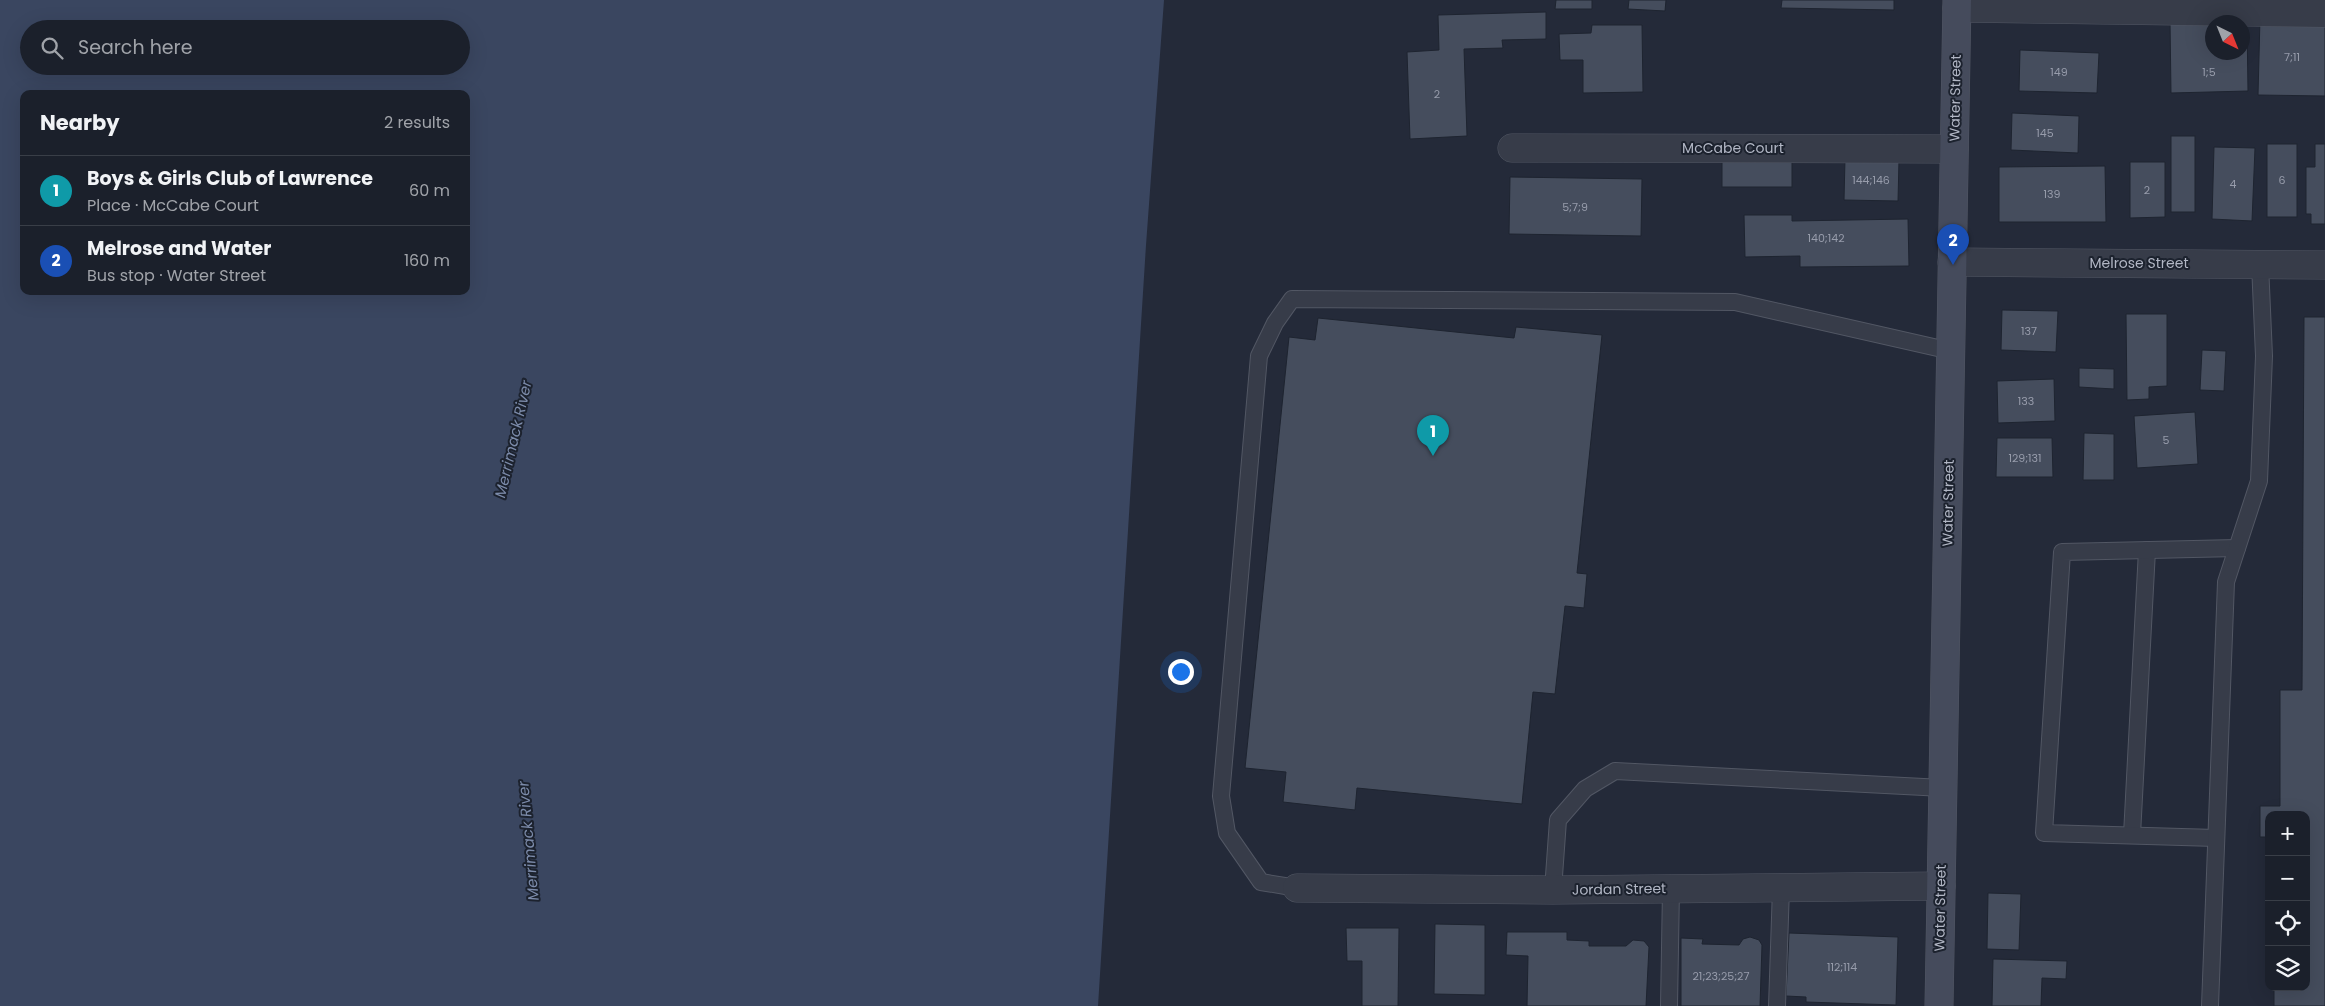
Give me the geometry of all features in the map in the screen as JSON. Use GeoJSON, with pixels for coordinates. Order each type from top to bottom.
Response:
{"type":"FeatureCollection","features":[{"type":"Feature","properties":{"kind":"main road","name":"Water Street"},"geometry":{"type":"LineString","coordinates":[[1939,1006],[1957,4]]}},
{"type":"Feature","properties":{"kind":"street"},"geometry":{"type":"LineString","coordinates":[[1957,4],[2325,13]]}},
{"type":"Feature","properties":{"kind":"street","name":"McCabe Court"},"geometry":{"type":"LineString","coordinates":[[1512,148],[1954,149]]}},
{"type":"Feature","properties":{"kind":"street","name":"Melrose Street"},"geometry":{"type":"LineString","coordinates":[[1952,262],[2325,265]]}},
{"type":"Feature","properties":{"kind":"street","name":"Jordan Street"},"geometry":{"type":"LineString","coordinates":[[1297,888],[1553,890],[1941,886]]}},
{"type":"Feature","properties":{"kind":"lane"},"geometry":{"type":"LineString","coordinates":[[2210,1006],[2226,582],[2259,481],[2264,356],[2260,264]]}},
{"type":"Feature","properties":{"kind":"lane"},"geometry":{"type":"LineString","coordinates":[[1297,888],[1262,882],[1227,833],[1221,796],[1259,356],[1274,323],[1292,299],[1735,302],[1951,351]]}},
{"type":"Feature","properties":{"kind":"lane"},"geometry":{"type":"LineString","coordinates":[[2216,838],[2044,833],[2062,552],[2237,548]]}},
{"type":"Feature","properties":{"kind":"lane"},"geometry":{"type":"LineString","coordinates":[[2132,836],[2147,550]]}},
{"type":"Feature","properties":{"kind":"lane"},"geometry":{"type":"LineString","coordinates":[[1553,890],[1558,820],[1585,789],[1615,771],[1943,788]]}},
{"type":"Feature","properties":{"kind":"lane"},"geometry":{"type":"LineString","coordinates":[[1777,1006],[1781,888]]}},
{"type":"Feature","properties":{"kind":"lane"},"geometry":{"type":"LineString","coordinates":[[1670,1006],[1671,889]]}},
{"type":"Feature","properties":{"kind":"water","name":"Merrimack River"},"geometry":{"type":"Polygon","coordinates":[[[0,0],[1164,0],[1146,245],[1098,1006],[0,1006],[0,0]]]}},
{"type":"Feature","properties":{"kind":"building"},"geometry":{"type":"Polygon","coordinates":[[[1556,0],[1592,0],[1592,9],[1555,9],[1556,0]]]}},
{"type":"Feature","properties":{"kind":"building"},"geometry":{"type":"Polygon","coordinates":[[[1629,0],[1666,0],[1665,11],[1628,9],[1629,0]]]}},
{"type":"Feature","properties":{"kind":"building"},"geometry":{"type":"Polygon","coordinates":[[[1782,0],[1894,0],[1894,10],[1781,8],[1782,0]]]}},
{"type":"Feature","properties":{"kind":"building"},"geometry":{"type":"Polygon","coordinates":[[[1546,12],[1546,39],[1502,40],[1503,48],[1464,49],[1467,136],[1410,139],[1407,52],[1439,50],[1438,15],[1546,12]]]}},
{"type":"Feature","properties":{"kind":"building"},"geometry":{"type":"Polygon","coordinates":[[[2260,18],[2325,20],[2325,96],[2258,95],[2260,18]]]}},
{"type":"Feature","properties":{"kind":"building"},"geometry":{"type":"Polygon","coordinates":[[[2205,21],[2205,60],[2248,60],[2248,91],[2171,93],[2170,22],[2205,21]]]}},
{"type":"Feature","properties":{"kind":"building"},"geometry":{"type":"Polygon","coordinates":[[[1592,25],[1642,25],[1643,92],[1583,93],[1583,60],[1560,60],[1559,34],[1591,33],[1592,25]]]}},
{"type":"Feature","properties":{"kind":"building"},"geometry":{"type":"Polygon","coordinates":[[[2020,50],[2099,53],[2097,93],[2019,91],[2020,50]]]}},
{"type":"Feature","properties":{"kind":"building"},"geometry":{"type":"Polygon","coordinates":[[[2012,113],[2079,116],[2078,153],[2011,150],[2012,113]]]}},
{"type":"Feature","properties":{"kind":"building"},"geometry":{"type":"Polygon","coordinates":[[[2171,136],[2195,136],[2195,212],[2171,212],[2171,136]]]}},
{"type":"Feature","properties":{"kind":"building"},"geometry":{"type":"Polygon","coordinates":[[[2267,144],[2297,144],[2297,217],[2267,217],[2267,144]]]}},
{"type":"Feature","properties":{"kind":"building"},"geometry":{"type":"Polygon","coordinates":[[[2315,144],[2325,144],[2325,224],[2311,224],[2311,214],[2306,214],[2306,167],[2315,167],[2315,144]]]}},
{"type":"Feature","properties":{"kind":"building"},"geometry":{"type":"Polygon","coordinates":[[[2214,147],[2255,148],[2252,221],[2212,219],[2214,147]]]}},
{"type":"Feature","properties":{"kind":"building"},"geometry":{"type":"Polygon","coordinates":[[[1722,151],[1792,151],[1792,187],[1722,187],[1722,151]]]}},
{"type":"Feature","properties":{"kind":"building"},"geometry":{"type":"Polygon","coordinates":[[[1845,159],[1899,160],[1898,201],[1844,200],[1845,159]]]}},
{"type":"Feature","properties":{"kind":"building"},"geometry":{"type":"Polygon","coordinates":[[[2130,162],[2165,162],[2165,217],[2130,218],[2130,162]]]}},
{"type":"Feature","properties":{"kind":"building"},"geometry":{"type":"Polygon","coordinates":[[[2105,166],[2106,222],[1999,222],[1999,167],[2105,166]]]}},
{"type":"Feature","properties":{"kind":"building"},"geometry":{"type":"Polygon","coordinates":[[[1510,177],[1642,179],[1641,236],[1509,234],[1510,177]]]}},
{"type":"Feature","properties":{"kind":"building"},"geometry":{"type":"Polygon","coordinates":[[[1744,215],[1792,215],[1792,221],[1908,219],[1909,266],[1800,267],[1800,256],[1745,257],[1744,215]]]}},
{"type":"Feature","properties":{"kind":"building"},"geometry":{"type":"Polygon","coordinates":[[[2002,310],[2058,311],[2056,352],[2001,350],[2002,310]]]}},
{"type":"Feature","properties":{"kind":"building"},"geometry":{"type":"Polygon","coordinates":[[[2126,314],[2167,314],[2167,386],[2149,387],[2149,399],[2127,400],[2126,314]]]}},
{"type":"Feature","properties":{"kind":"building"},"geometry":{"type":"Polygon","coordinates":[[[2304,317],[2325,317],[2325,1006],[2274,1006],[2274,991],[2310,991],[2310,811],[2265,811],[2265,837],[2260,837],[2260,806],[2280,806],[2280,690],[2302,690],[2304,317]]]}},
{"type":"Feature","properties":{"kind":"building"},"geometry":{"type":"Polygon","coordinates":[[[1318,318],[1514,338],[1516,327],[1602,335],[1577,573],[1587,574],[1584,608],[1565,606],[1555,694],[1533,692],[1522,804],[1357,788],[1355,810],[1283,802],[1286,772],[1245,768],[1289,337],[1315,340],[1318,318]]]}},
{"type":"Feature","properties":{"kind":"building"},"geometry":{"type":"Polygon","coordinates":[[[2202,350],[2226,351],[2224,391],[2200,390],[2202,350]]]}},
{"type":"Feature","properties":{"kind":"building"},"geometry":{"type":"Polygon","coordinates":[[[2079,368],[2114,369],[2114,389],[2079,387],[2079,368]]]}},
{"type":"Feature","properties":{"kind":"building"},"geometry":{"type":"Polygon","coordinates":[[[2054,379],[2055,421],[1998,423],[1997,381],[2054,379]]]}},
{"type":"Feature","properties":{"kind":"building"},"geometry":{"type":"Polygon","coordinates":[[[2195,412],[2198,464],[2137,468],[2134,416],[2195,412]]]}},
{"type":"Feature","properties":{"kind":"building"},"geometry":{"type":"Polygon","coordinates":[[[2084,433],[2114,434],[2114,480],[2083,480],[2084,433]]]}},
{"type":"Feature","properties":{"kind":"building"},"geometry":{"type":"Polygon","coordinates":[[[1997,438],[2052,438],[2053,477],[1996,477],[1997,438]]]}},
{"type":"Feature","properties":{"kind":"building"},"geometry":{"type":"Polygon","coordinates":[[[1988,893],[2021,894],[2019,950],[1987,949],[1988,893]]]}},
{"type":"Feature","properties":{"kind":"building"},"geometry":{"type":"Polygon","coordinates":[[[1435,924],[1485,925],[1485,995],[1434,994],[1435,924]]]}},
{"type":"Feature","properties":{"kind":"building"},"geometry":{"type":"Polygon","coordinates":[[[1346,928],[1399,928],[1398,1006],[1362,1006],[1362,961],[1347,961],[1346,928]]]}},
{"type":"Feature","properties":{"kind":"building"},"geometry":{"type":"Polygon","coordinates":[[[1507,932],[1567,932],[1567,940],[1589,941],[1589,946],[1626,946],[1633,940],[1644,941],[1649,947],[1646,1006],[1527,1006],[1528,956],[1506,955],[1507,932]]]}},
{"type":"Feature","properties":{"kind":"building"},"geometry":{"type":"Polygon","coordinates":[[[1789,933],[1898,937],[1896,1005],[1806,1002],[1806,997],[1786,996],[1789,933]]]}},
{"type":"Feature","properties":{"kind":"building"},"geometry":{"type":"Polygon","coordinates":[[[1750,937],[1759,940],[1762,945],[1760,1006],[1681,1006],[1681,938],[1703,939],[1702,944],[1739,945],[1743,939],[1750,937]]]}},
{"type":"Feature","properties":{"kind":"building"},"geometry":{"type":"Polygon","coordinates":[[[1993,959],[2067,961],[2066,979],[2042,978],[2041,1006],[1992,1006],[1993,959]]]}},
{"type":"Feature","properties":{"kind":"place","name":"Melrose and Water"},"geometry":{"type":"Point","coordinates":[1953,265]}},
{"type":"Feature","properties":{"kind":"place","name":"Boys & Girls Club of Lawrence"},"geometry":{"type":"Point","coordinates":[1433,456]}}]}
